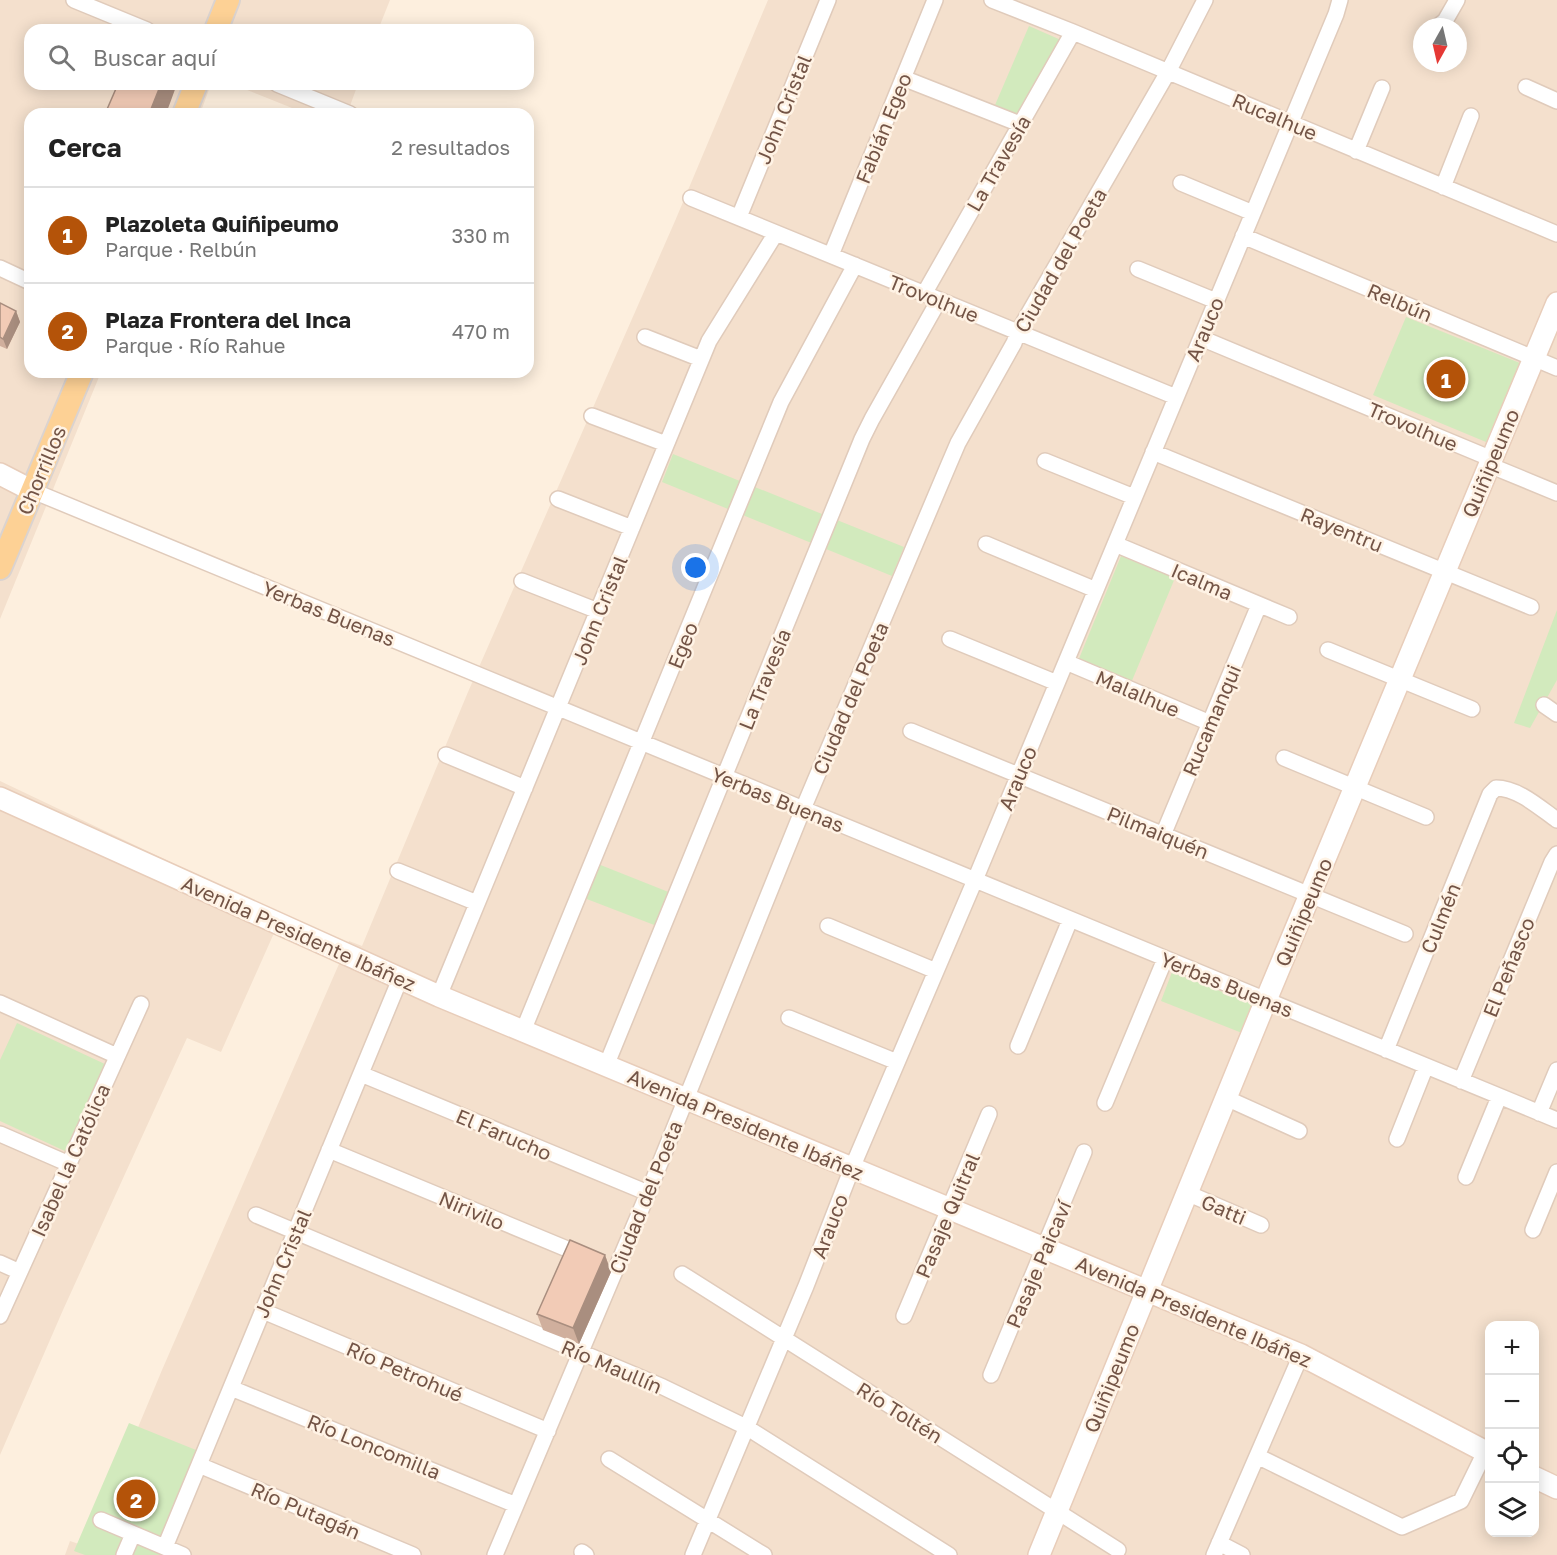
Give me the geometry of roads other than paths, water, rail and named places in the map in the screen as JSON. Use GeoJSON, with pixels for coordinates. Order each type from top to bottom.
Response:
{"type":"FeatureCollection","features":[{"type":"Feature","properties":{"kind":"main road"},"geometry":{"type":"LineString","coordinates":[[218,24],[228,0]]}},
{"type":"Feature","properties":{"kind":"main road"},"geometry":{"type":"LineString","coordinates":[[186,108],[194,90]]}},
{"type":"Feature","properties":{"kind":"main road","name":"Chorrillos"},"geometry":{"type":"LineString","coordinates":[[0,568],[80,378]]}},
{"type":"Feature","properties":{"kind":"street"},"geometry":{"type":"LineString","coordinates":[[74,0],[132,24]]}},
{"type":"Feature","properties":{"kind":"street","name":"John Cristal"},"geometry":{"type":"LineString","coordinates":[[739,217],[828,0]]}},
{"type":"Feature","properties":{"kind":"street","name":"Fabián Egeo"},"geometry":{"type":"LineString","coordinates":[[831,255],[935,0]]}},
{"type":"Feature","properties":{"kind":"street","name":"Rucalhue"},"geometry":{"type":"LineString","coordinates":[[992,0],[1557,234]]}},
{"type":"Feature","properties":{"kind":"street","name":"Ciudad del Poeta"},"geometry":{"type":"LineString","coordinates":[[495,1555],[581,1352],[605,1265],[648,1194],[804,809],[958,443],[1018,332],[1168,72],[1205,0]]}},
{"type":"Feature","properties":{"kind":"street","name":"Arauco"},"geometry":{"type":"LineString","coordinates":[[693,1555],[806,1286],[852,1168],[975,880],[1340,0]]}},
{"type":"Feature","properties":{"kind":"street"},"geometry":{"type":"LineString","coordinates":[[1447,18],[1457,0]]}},
{"type":"Feature","properties":{"kind":"street","name":"La Travesía"},"geometry":{"type":"LineString","coordinates":[[924,294],[1073,32]]}},
{"type":"Feature","properties":{"kind":"street"},"geometry":{"type":"LineString","coordinates":[[903,78],[1020,124]]}},
{"type":"Feature","properties":{"kind":"street"},"geometry":{"type":"LineString","coordinates":[[1526,87],[1557,101]]}},
{"type":"Feature","properties":{"kind":"street"},"geometry":{"type":"LineString","coordinates":[[1356,150],[1382,88]]}},
{"type":"Feature","properties":{"kind":"street"},"geometry":{"type":"LineString","coordinates":[[292,90],[335,108]]}},
{"type":"Feature","properties":{"kind":"street"},"geometry":{"type":"LineString","coordinates":[[1443,187],[1471,116]]}},
{"type":"Feature","properties":{"kind":"street"},"geometry":{"type":"LineString","coordinates":[[1181,183],[1253,213]]}},
{"type":"Feature","properties":{"kind":"street","name":"Trovolhue"},"geometry":{"type":"LineString","coordinates":[[691,198],[1176,397]]}},
{"type":"Feature","properties":{"kind":"street","name":"John Cristal"},"geometry":{"type":"LineString","coordinates":[[439,996],[701,359],[709,341],[776,233]]}},
{"type":"Feature","properties":{"kind":"street","name":"Relbún"},"geometry":{"type":"LineString","coordinates":[[1243,236],[1557,368]]}},
{"type":"Feature","properties":{"kind":"street","name":"Egeo"},"geometry":{"type":"LineString","coordinates":[[523,1031],[781,402],[855,266]]}},
{"type":"Feature","properties":{"kind":"street"},"geometry":{"type":"LineString","coordinates":[[0,268],[24,279]]}},
{"type":"Feature","properties":{"kind":"street"},"geometry":{"type":"LineString","coordinates":[[1138,269],[1216,301]]}},
{"type":"Feature","properties":{"kind":"street","name":"La Travesía"},"geometry":{"type":"LineString","coordinates":[[606,1066],[862,439],[939,300]]}},
{"type":"Feature","properties":{"kind":"street","name":"Quiñipeumo"},"geometry":{"type":"LineString","coordinates":[[1039,1555],[1266,1000],[1557,303]]}},
{"type":"Feature","properties":{"kind":"street"},"geometry":{"type":"LineString","coordinates":[[645,337],[701,359]]}},
{"type":"Feature","properties":{"kind":"street","name":"Trovolhue"},"geometry":{"type":"LineString","coordinates":[[1201,338],[1491,462],[1557,493]]}},
{"type":"Feature","properties":{"kind":"street"},"geometry":{"type":"LineString","coordinates":[[592,416],[666,444]]}},
{"type":"Feature","properties":{"kind":"street","name":"Rayentru"},"geometry":{"type":"LineString","coordinates":[[1153,452],[1531,608]]}},
{"type":"Feature","properties":{"kind":"street"},"geometry":{"type":"LineString","coordinates":[[1045,461],[1134,497]]}},
{"type":"Feature","properties":{"kind":"street","name":"Yerbas Buenas"},"geometry":{"type":"LineString","coordinates":[[0,474],[33,491],[1557,1120]]}},
{"type":"Feature","properties":{"kind":"street"},"geometry":{"type":"LineString","coordinates":[[558,499],[632,528]]}},
{"type":"Feature","properties":{"kind":"street"},"geometry":{"type":"LineString","coordinates":[[986,544],[1096,590]]}},
{"type":"Feature","properties":{"kind":"street","name":"Icalma"},"geometry":{"type":"LineString","coordinates":[[1115,544],[1289,617]]}},
{"type":"Feature","properties":{"kind":"street"},"geometry":{"type":"LineString","coordinates":[[522,581],[598,611]]}},
{"type":"Feature","properties":{"kind":"street","name":"Rucamanqui"},"geometry":{"type":"LineString","coordinates":[[1164,835],[1260,605]]}},
{"type":"Feature","properties":{"kind":"street"},"geometry":{"type":"LineString","coordinates":[[950,639],[1057,683]]}},
{"type":"Feature","properties":{"kind":"street"},"geometry":{"type":"LineString","coordinates":[[1328,650],[1472,709]]}},
{"type":"Feature","properties":{"kind":"street","name":"Malalhue"},"geometry":{"type":"LineString","coordinates":[[1065,662],[1210,723]]}},
{"type":"Feature","properties":{"kind":"street","name":"Pilmaiquén"},"geometry":{"type":"LineString","coordinates":[[911,731],[1405,934]]}},
{"type":"Feature","properties":{"kind":"street"},"geometry":{"type":"LineString","coordinates":[[446,755],[525,788]]}},
{"type":"Feature","properties":{"kind":"street"},"geometry":{"type":"LineString","coordinates":[[1284,758],[1426,817]]}},
{"type":"Feature","properties":{"kind":"street","name":"Culmén"},"geometry":{"type":"LineString","coordinates":[[1386,1050],[1490,794],[1496,788],[1503,788],[1530,800],[1557,820]]}},
{"type":"Feature","properties":{"kind":"street","name":"Avenida Presidente Ibáñez"},"geometry":{"type":"LineString","coordinates":[[0,798],[439,996],[1301,1355],[1485,1452]]}},
{"type":"Feature","properties":{"kind":"street","name":"El Peñasco"},"geometry":{"type":"LineString","coordinates":[[1461,1081],[1557,854]]}},
{"type":"Feature","properties":{"kind":"street"},"geometry":{"type":"LineString","coordinates":[[398,871],[477,903]]}},
{"type":"Feature","properties":{"kind":"street"},"geometry":{"type":"LineString","coordinates":[[1018,1046],[1070,920]]}},
{"type":"Feature","properties":{"kind":"street"},"geometry":{"type":"LineString","coordinates":[[828,926],[936,971]]}},
{"type":"Feature","properties":{"kind":"street"},"geometry":{"type":"LineString","coordinates":[[1105,1103],[1165,958]]}},
{"type":"Feature","properties":{"kind":"street","name":"John Cristal"},"geometry":{"type":"LineString","coordinates":[[165,1547],[400,979]]}},
{"type":"Feature","properties":{"kind":"street"},"geometry":{"type":"LineString","coordinates":[[0,1003],[117,1056]]}},
{"type":"Feature","properties":{"kind":"street","name":"Isabel la Católica"},"geometry":{"type":"LineString","coordinates":[[0,1316],[141,1004]]}},
{"type":"Feature","properties":{"kind":"street"},"geometry":{"type":"LineString","coordinates":[[789,1018],[897,1062]]}},
{"type":"Feature","properties":{"kind":"street"},"geometry":{"type":"LineString","coordinates":[[1397,1139],[1426,1066]]}},
{"type":"Feature","properties":{"kind":"street"},"geometry":{"type":"LineString","coordinates":[[1539,1113],[1557,1070]]}},
{"type":"Feature","properties":{"kind":"street","name":"El Farucho"},"geometry":{"type":"LineString","coordinates":[[361,1074],[648,1194]]}},
{"type":"Feature","properties":{"kind":"street"},"geometry":{"type":"LineString","coordinates":[[1466,1177],[1499,1097]]}},
{"type":"Feature","properties":{"kind":"street"},"geometry":{"type":"LineString","coordinates":[[1226,1098],[1299,1131]]}},
{"type":"Feature","properties":{"kind":"street","name":"Pasaje Quitral"},"geometry":{"type":"LineString","coordinates":[[904,1316],[989,1114]]}},
{"type":"Feature","properties":{"kind":"street"},"geometry":{"type":"LineString","coordinates":[[0,1134],[69,1164]]}},
{"type":"Feature","properties":{"kind":"street","name":"Nirivilo"},"geometry":{"type":"LineString","coordinates":[[329,1150],[605,1265]]}},
{"type":"Feature","properties":{"kind":"street","name":"Pasaje Paicaví"},"geometry":{"type":"LineString","coordinates":[[991,1376],[1084,1152]]}},
{"type":"Feature","properties":{"kind":"street"},"geometry":{"type":"LineString","coordinates":[[1533,1230],[1557,1172]]}},
{"type":"Feature","properties":{"kind":"street","name":"Gatti"},"geometry":{"type":"LineString","coordinates":[[1187,1193],[1261,1225]]}},
{"type":"Feature","properties":{"kind":"street","name":"Río Maullín"},"geometry":{"type":"LineString","coordinates":[[256,1215],[663,1387],[746,1427],[949,1555]]}},
{"type":"Feature","properties":{"kind":"street"},"geometry":{"type":"LineString","coordinates":[[0,1263],[20,1272]]}},
{"type":"Feature","properties":{"kind":"street","name":"Río Toltén"},"geometry":{"type":"LineString","coordinates":[[682,1274],[1118,1550]]}},
{"type":"Feature","properties":{"kind":"street","name":"Río Petrohué"},"geometry":{"type":"LineString","coordinates":[[262,1311],[548,1431]]}},
{"type":"Feature","properties":{"kind":"street"},"geometry":{"type":"LineString","coordinates":[[1242,1555],[1217,1549],[1301,1355]]}},
{"type":"Feature","properties":{"kind":"street","name":"Río Loncomilla"},"geometry":{"type":"LineString","coordinates":[[231,1388],[516,1505]]}},
{"type":"Feature","properties":{"kind":"street"},"geometry":{"type":"LineString","coordinates":[[1257,1456],[1402,1527],[1461,1501],[1485,1457]]}},
{"type":"Feature","properties":{"kind":"street"},"geometry":{"type":"LineString","coordinates":[[609,1459],[764,1555]]}},
{"type":"Feature","properties":{"kind":"street","name":"Río Putagán"},"geometry":{"type":"LineString","coordinates":[[199,1465],[413,1555]]}},
{"type":"Feature","properties":{"kind":"street"},"geometry":{"type":"LineString","coordinates":[[1539,1479],[1557,1488]]}},
{"type":"Feature","properties":{"kind":"street"},"geometry":{"type":"LineString","coordinates":[[101,1520],[183,1555]]}},
{"type":"Feature","properties":{"kind":"street"},"geometry":{"type":"LineString","coordinates":[[124,1555],[132,1534]]}},
{"type":"Feature","properties":{"kind":"place","name":"Plazoleta Quiñipeumo"},"geometry":{"type":"Point","coordinates":[1446,379]}},
{"type":"Feature","properties":{"kind":"place","name":"Plaza Frontera del Inca"},"geometry":{"type":"Point","coordinates":[136,1499]}}]}
